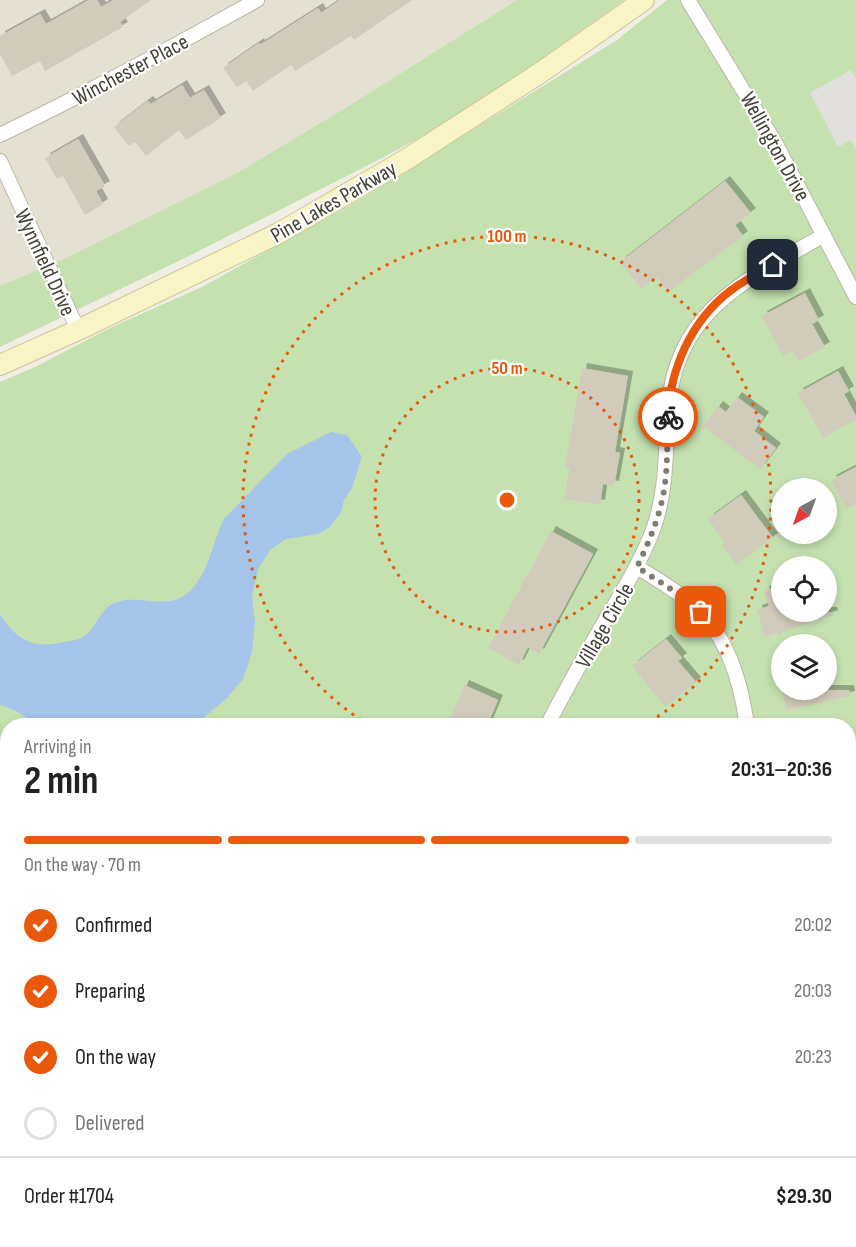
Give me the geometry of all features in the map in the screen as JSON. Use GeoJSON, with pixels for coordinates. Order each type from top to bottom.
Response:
{"type":"FeatureCollection","features":[{"type":"Feature","properties":{"kind":"street","name":"Winchester Place"},"geometry":{"type":"LineString","coordinates":[[0,135],[61,106],[257,0]]}},
{"type":"Feature","properties":{"kind":"street","name":"Pine Lakes Parkway"},"geometry":{"type":"LineString","coordinates":[[0,365],[279,233],[407,159],[540,73],[644,0]]}},
{"type":"Feature","properties":{"kind":"street","name":"Wellington Drive"},"geometry":{"type":"LineString","coordinates":[[688,0],[770,134],[856,297]]}},
{"type":"Feature","properties":{"kind":"street","name":"Wynnfield Drive"},"geometry":{"type":"LineString","coordinates":[[0,161],[78,330]]}},
{"type":"Feature","properties":{"kind":"street","name":"Village Circle"},"geometry":{"type":"LineString","coordinates":[[552,718],[637,567],[653,531],[663,497],[671,387],[690,338],[704,317],[729,292],[824,235]]}},
{"type":"Feature","properties":{"kind":"street"},"geometry":{"type":"LineString","coordinates":[[637,567],[691,603],[715,631],[736,671],[746,718]]}},
{"type":"Feature","properties":{"kind":"shaded area"},"geometry":{"type":"Polygon","coordinates":[[[0,0],[517,0],[237,173],[66,258],[0,286],[0,0]]]}},
{"type":"Feature","properties":{"kind":"shaded area"},"geometry":{"type":"Polygon","coordinates":[[[851,70],[856,79],[856,150],[850,140],[838,147],[810,93],[851,70]]]}},
{"type":"Feature","properties":{"kind":"green space"},"geometry":{"type":"Polygon","coordinates":[[[517,0],[624,0],[533,65],[434,130],[189,256],[0,347],[0,286],[66,258],[237,173],[517,0]]]}},
{"type":"Feature","properties":{"kind":"green space"},"geometry":{"type":"Polygon","coordinates":[[[667,0],[856,0],[856,718],[0,718],[0,382],[37,366],[112,327],[202,287],[361,199],[617,40],[667,0]]]}},
{"type":"Feature","properties":{"kind":"water"},"geometry":{"type":"Polygon","coordinates":[[[331,432],[347,435],[362,457],[352,488],[344,500],[341,512],[330,527],[318,534],[286,539],[271,549],[258,569],[252,596],[255,623],[252,652],[243,679],[227,698],[203,718],[27,718],[0,705],[0,614],[13,631],[27,641],[54,644],[83,637],[106,608],[117,602],[135,600],[163,602],[180,598],[195,586],[201,577],[224,519],[287,454],[331,432]]]}},
{"type":"Feature","properties":{"kind":"building"},"geometry":{"type":"Polygon","coordinates":[[[89,0],[97,0],[101,7],[114,0],[151,0],[120,22],[123,27],[45,71],[40,61],[12,76],[0,54],[0,36],[40,14],[46,24],[89,0]]]}},
{"type":"Feature","properties":{"kind":"building"},"geometry":{"type":"Polygon","coordinates":[[[340,0],[412,0],[354,40],[351,36],[295,71],[291,65],[253,91],[246,81],[237,87],[223,68],[259,43],[260,45],[318,8],[321,13],[340,0]]]}},
{"type":"Feature","properties":{"kind":"building"},"geometry":{"type":"Polygon","coordinates":[[[182,85],[190,98],[204,90],[221,118],[186,140],[179,130],[146,156],[135,142],[129,146],[114,127],[148,101],[151,104],[182,85]]]}},
{"type":"Feature","properties":{"kind":"building"},"geometry":{"type":"Polygon","coordinates":[[[78,139],[105,186],[96,191],[103,204],[85,215],[63,176],[57,179],[45,158],[78,139]]]}},
{"type":"Feature","properties":{"kind":"building"},"geometry":{"type":"Polygon","coordinates":[[[725,181],[751,213],[735,225],[743,236],[668,292],[657,277],[642,289],[620,262],[725,181]]]}},
{"type":"Feature","properties":{"kind":"building"},"geometry":{"type":"Polygon","coordinates":[[[805,293],[819,320],[812,324],[825,347],[799,361],[793,350],[783,356],[762,316],[805,293]]]}},
{"type":"Feature","properties":{"kind":"building"},"geometry":{"type":"Polygon","coordinates":[[[582,368],[628,376],[615,452],[620,453],[614,486],[603,484],[600,505],[564,499],[570,468],[565,467],[582,368]]]}},
{"type":"Feature","properties":{"kind":"building"},"geometry":{"type":"Polygon","coordinates":[[[838,371],[849,391],[844,394],[856,420],[823,438],[798,393],[838,371]]]}},
{"type":"Feature","properties":{"kind":"building"},"geometry":{"type":"Polygon","coordinates":[[[737,397],[764,417],[754,431],[776,448],[760,469],[703,426],[718,406],[726,412],[737,397]]]}},
{"type":"Feature","properties":{"kind":"building"},"geometry":{"type":"Polygon","coordinates":[[[856,467],[856,504],[846,509],[837,492],[837,478],[835,478],[856,467]]]}},
{"type":"Feature","properties":{"kind":"building"},"geometry":{"type":"Polygon","coordinates":[[[741,495],[771,535],[771,539],[736,564],[722,545],[725,543],[708,519],[741,495]]]}},
{"type":"Feature","properties":{"kind":"building"},"geometry":{"type":"Polygon","coordinates":[[[551,531],[593,554],[539,654],[528,647],[519,665],[488,648],[551,531]]]}},
{"type":"Feature","properties":{"kind":"building"},"geometry":{"type":"Polygon","coordinates":[[[771,589],[771,622],[812,622],[782,632],[782,634],[771,634],[765,637],[757,610],[769,606],[764,591],[771,589]]]}},
{"type":"Feature","properties":{"kind":"building"},"geometry":{"type":"Polygon","coordinates":[[[666,639],[682,658],[678,661],[696,682],[665,707],[632,666],[666,639]]]}},
{"type":"Feature","properties":{"kind":"building"},"geometry":{"type":"Polygon","coordinates":[[[464,685],[498,700],[490,718],[450,718],[464,685]]]}},
{"type":"Feature","properties":{"kind":"building"},"geometry":{"type":"Polygon","coordinates":[[[837,690],[849,690],[850,696],[837,699],[837,690]]]}},
{"type":"Feature","properties":{"kind":"building"},"geometry":{"type":"Polygon","coordinates":[[[784,700],[832,700],[786,710],[784,700]]]}},
{"type":"Feature","properties":{"kind":"way so far"},"geometry":{"type":"LineString","coordinates":[[668,417],[666,479],[663,497],[653,531],[637,567],[663,583],[701,612]]}},
{"type":"Feature","properties":{"kind":"route"},"geometry":{"type":"LineString","coordinates":[[668,417],[671,387],[684,350],[696,328],[719,300],[773,265]]}}]}
